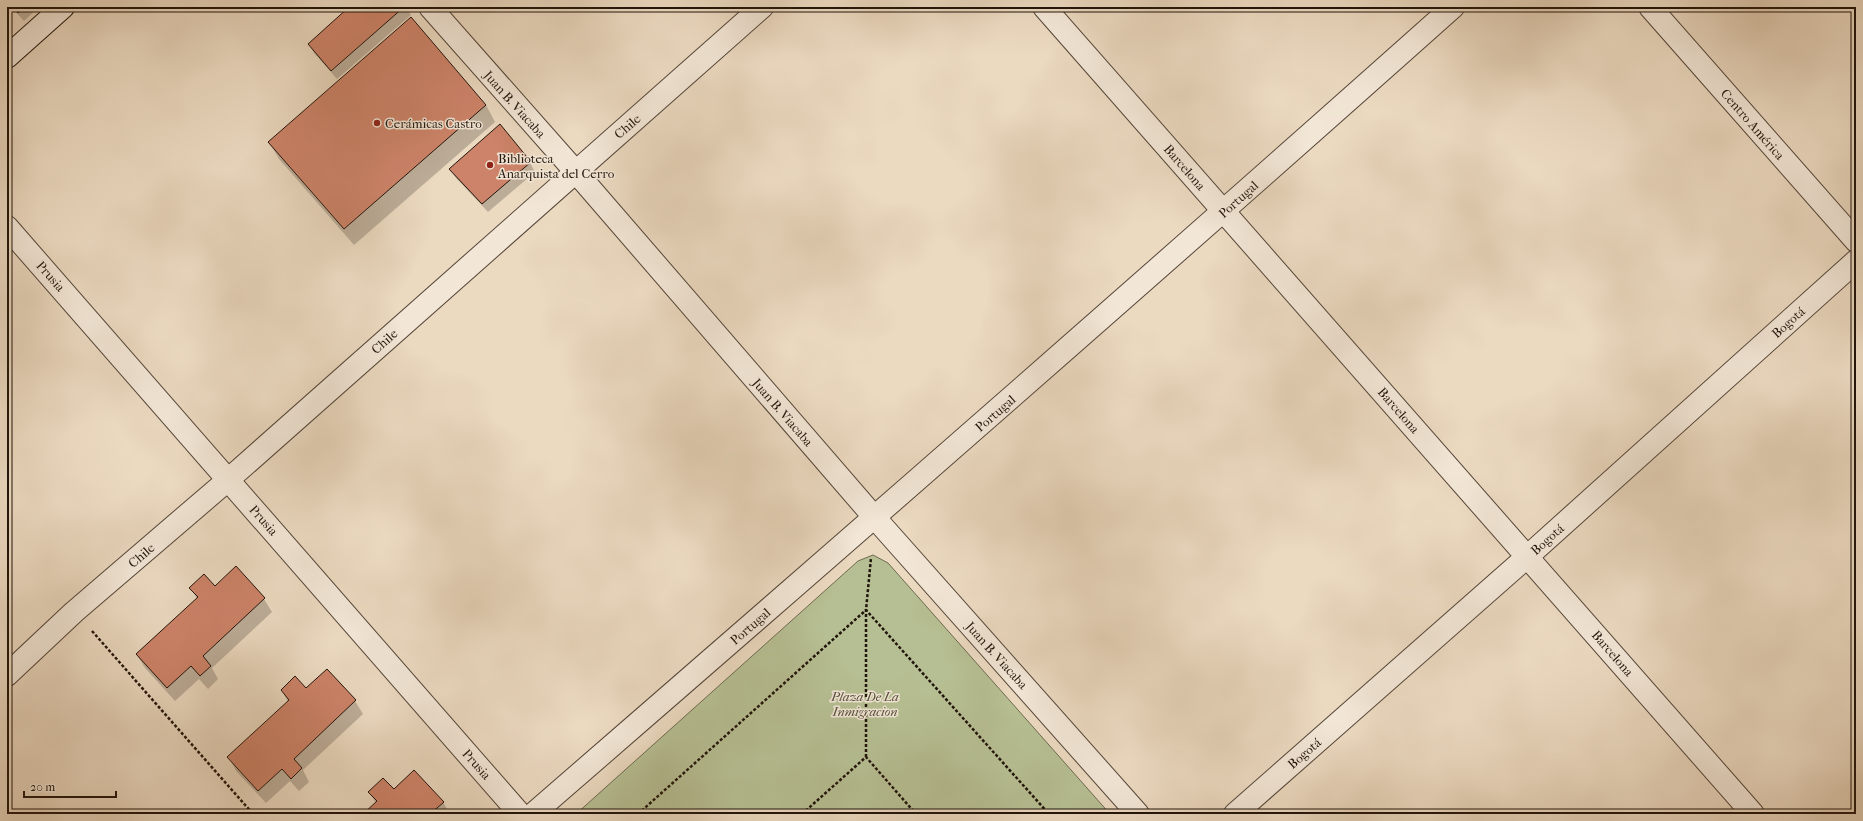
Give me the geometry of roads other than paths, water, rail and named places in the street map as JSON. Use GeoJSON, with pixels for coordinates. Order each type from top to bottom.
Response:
{"type":"FeatureCollection","features":[{"type":"Feature","properties":{"kind":"street"},"geometry":{"type":"LineString","coordinates":[[7,57],[63,7]]}},
{"type":"Feature","properties":{"kind":"street","name":"Juan B. Viacaba"},"geometry":{"type":"LineString","coordinates":[[430,7],[575,171],[875,518],[1138,814]]}},
{"type":"Feature","properties":{"kind":"street","name":"Chile"},"geometry":{"type":"LineString","coordinates":[[7,675],[74,612],[229,479],[762,7]]}},
{"type":"Feature","properties":{"kind":"street","name":"Barcelona"},"geometry":{"type":"LineString","coordinates":[[1044,7],[1754,814]]}},
{"type":"Feature","properties":{"kind":"street","name":"Portugal"},"geometry":{"type":"LineString","coordinates":[[532,814],[875,518],[1224,212],[1453,7]]}},
{"type":"Feature","properties":{"kind":"street","name":"Centro América"},"geometry":{"type":"LineString","coordinates":[[1650,7],[1856,241]]}},
{"type":"Feature","properties":{"kind":"street","name":"Prusia"},"geometry":{"type":"LineString","coordinates":[[7,227],[229,479],[520,814]]}},
{"type":"Feature","properties":{"kind":"street","name":"Bogotá"},"geometry":{"type":"LineString","coordinates":[[1235,814],[1528,556],[1856,260]]}},
{"type":"Feature","properties":{"kind":"place","name":"Cerámicas Castro"},"geometry":{"type":"Point","coordinates":[377,123]}},
{"type":"Feature","properties":{"kind":"place","name":"Biblioteca Anarquista del Cerro"},"geometry":{"type":"Point","coordinates":[490,165]}},
{"type":"Feature","properties":{"kind":"park label","name":"Plaza De La Inmigracion"},"geometry":{"type":"Point","coordinates":[865,704]}}]}
